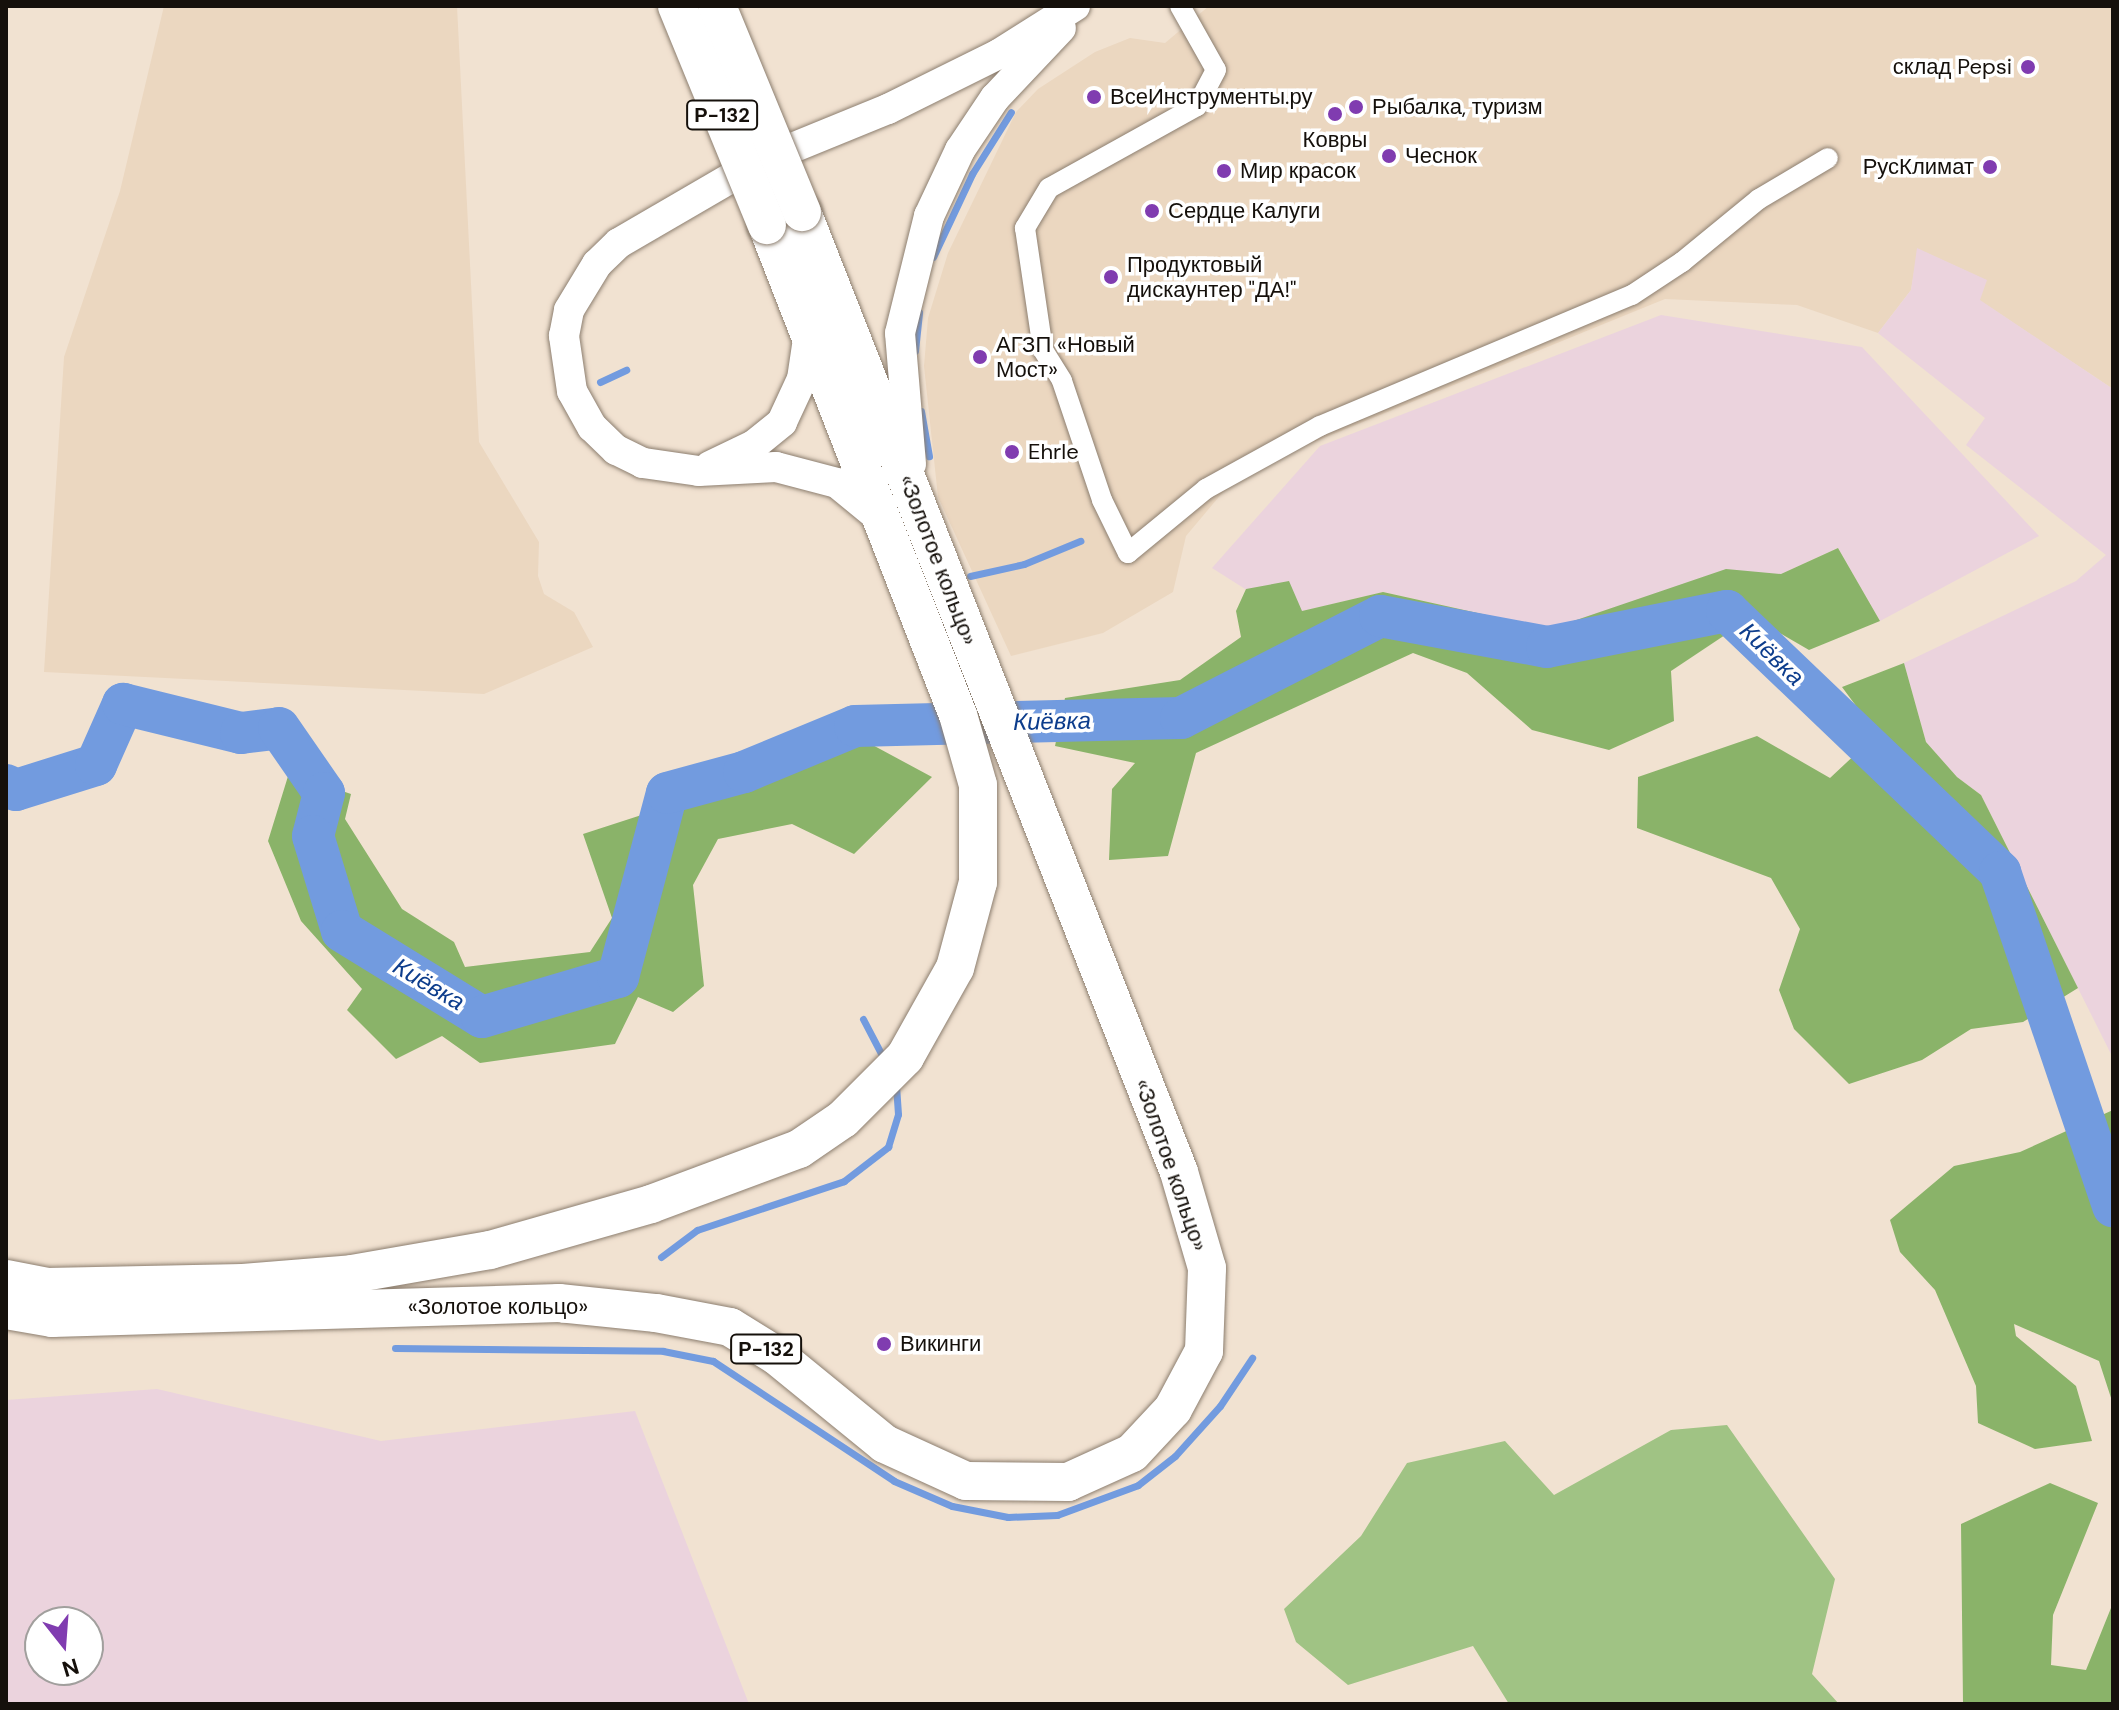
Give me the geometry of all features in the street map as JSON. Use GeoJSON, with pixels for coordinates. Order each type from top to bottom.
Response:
{"type":"FeatureCollection","features":[{"type":"Feature","properties":{"kind":"highway","name":"Р-132"},"geometry":{"type":"LineString","coordinates":[[677,6],[810,330],[901,516]]}},
{"type":"Feature","properties":{"kind":"highway","name":"«Золотое кольцо»"},"geometry":{"type":"LineString","coordinates":[[49,1302],[425,1263],[490,1250],[651,1204],[799,1149],[843,1119],[905,1057],[955,968],[978,882],[978,785],[901,516],[802,212],[717,6]]}},
{"type":"Feature","properties":{"kind":"highway","name":"«Золотое кольцо»"},"geometry":{"type":"LineString","coordinates":[[49,1302],[559,1303],[656,1313],[730,1327],[777,1356],[885,1444],[966,1481],[1068,1482],[1132,1453],[1173,1409],[1204,1351],[1207,1268],[1179,1172],[901,516]]}},
{"type":"Feature","properties":{"kind":"highway","name":"Р-132"},"geometry":{"type":"LineString","coordinates":[[6,1279],[49,1302]]}},
{"type":"Feature","properties":{"kind":"highway","name":"Р-132"},"geometry":{"type":"LineString","coordinates":[[6,1310],[49,1302]]}},
{"type":"Feature","properties":{"kind":"main road"},"geometry":{"type":"LineString","coordinates":[[1078,6],[995,98],[960,150],[929,216],[900,333],[901,516],[837,483],[776,467],[699,471],[643,463],[616,450],[580,410],[565,365],[564,336],[569,310],[597,264],[619,243],[758,162],[888,109],[999,54],[1078,6]]}},
{"type":"Feature","properties":{"kind":"main road"},"geometry":{"type":"LineString","coordinates":[[699,471],[754,445],[782,422],[802,379],[810,330]]}},
{"type":"Feature","properties":{"kind":"street"},"geometry":{"type":"LineString","coordinates":[[1180,6],[1216,70],[1197,106],[1049,188],[1025,228],[1043,350],[1062,381],[1102,500],[1128,553],[1206,489],[1320,426],[1632,295],[1682,262],[1759,199],[1828,158]]}},
{"type":"Feature","properties":{"kind":"shaded area"},"geometry":{"type":"Polygon","coordinates":[[[164,6],[457,6],[479,442],[539,542],[538,576],[544,594],[574,612],[593,647],[484,694],[44,672],[64,357],[120,191],[164,6]]]}},
{"type":"Feature","properties":{"kind":"shaded area"},"geometry":{"type":"Polygon","coordinates":[[[1209,6],[2113,6],[2113,389],[1979,300],[1986,280],[1918,249],[1911,290],[1878,333],[1797,305],[1665,299],[1282,455],[1223,492],[1186,536],[1173,592],[1103,633],[1011,656],[938,497],[924,366],[928,318],[948,253],[1016,112],[1038,89],[1095,52],[1130,38],[1165,43],[1209,6]]]}},
{"type":"Feature","properties":{"kind":"shaded area"},"geometry":{"type":"Polygon","coordinates":[[[1917,248],[1987,280],[1980,300],[2113,389],[2113,1058],[1981,795],[1957,777],[1926,742],[1904,663],[2076,581],[2106,555],[1966,445],[1985,418],[1878,333],[1911,290],[1917,248]]]}},
{"type":"Feature","properties":{"kind":"shaded area"},"geometry":{"type":"Polygon","coordinates":[[[1661,315],[1862,347],[2039,536],[1880,621],[1838,548],[1781,574],[1550,629],[1383,592],[1286,615],[1212,568],[1320,446],[1661,315]]]}},
{"type":"Feature","properties":{"kind":"shaded area"},"geometry":{"type":"Polygon","coordinates":[[[157,1389],[381,1441],[635,1411],[749,1704],[6,1704],[6,1400],[157,1389]]]}},
{"type":"Feature","properties":{"kind":"green space"},"geometry":{"type":"Polygon","coordinates":[[[1838,548],[1880,621],[1809,650],[1752,617],[1671,671],[1674,721],[1609,750],[1532,730],[1467,673],[1413,653],[1196,753],[1168,856],[1109,860],[1112,789],[1135,763],[1055,746],[1065,698],[1180,680],[1241,637],[1236,611],[1246,589],[1289,581],[1302,611],[1383,592],[1550,629],[1726,569],[1781,574],[1838,548]]]}},
{"type":"Feature","properties":{"kind":"green space"},"geometry":{"type":"Polygon","coordinates":[[[1904,663],[1926,742],[1957,777],[1981,795],[2078,988],[2023,1022],[1971,1029],[1922,1060],[1849,1084],[1794,1029],[1779,990],[1800,929],[1771,878],[1637,828],[1638,777],[1757,736],[1830,778],[1877,734],[1842,687],[1904,663]]]}},
{"type":"Feature","properties":{"kind":"green space"},"geometry":{"type":"Polygon","coordinates":[[[867,742],[932,777],[854,854],[792,824],[718,839],[693,885],[704,986],[673,1012],[638,997],[615,1044],[480,1063],[442,1036],[396,1059],[347,1010],[362,989],[301,921],[268,841],[289,773],[351,794],[345,819],[402,909],[454,942],[465,967],[590,952],[612,918],[583,834],[867,742]]]}},
{"type":"Feature","properties":{"kind":"green space"},"geometry":{"type":"Polygon","coordinates":[[[2113,1110],[2113,1404],[2099,1361],[2014,1324],[2016,1336],[2076,1386],[2092,1441],[2035,1449],[1978,1423],[1976,1386],[1935,1290],[1900,1252],[1890,1220],[1954,1166],[2020,1152],[2113,1110]]]}},
{"type":"Feature","properties":{"kind":"green space"},"geometry":{"type":"Polygon","coordinates":[[[1727,1425],[1835,1579],[1812,1674],[1839,1704],[1509,1704],[1473,1646],[1348,1685],[1296,1642],[1284,1609],[1361,1536],[1407,1463],[1505,1441],[1554,1495],[1671,1430],[1727,1425]]]}},
{"type":"Feature","properties":{"kind":"green space"},"geometry":{"type":"Polygon","coordinates":[[[2050,1483],[2098,1503],[2053,1615],[2051,1665],[2086,1670],[2113,1603],[2113,1704],[1963,1704],[1961,1524],[2050,1483]]]}},
{"type":"Feature","properties":{"kind":"waterway"},"geometry":{"type":"LineString","coordinates":[[933,257],[972,174],[1011,112]]}},
{"type":"Feature","properties":{"kind":"waterway"},"geometry":{"type":"LineString","coordinates":[[915,351],[919,312]]}},
{"type":"Feature","properties":{"kind":"waterway"},"geometry":{"type":"LineString","coordinates":[[600,382],[626,370]]}},
{"type":"Feature","properties":{"kind":"waterway"},"geometry":{"type":"LineString","coordinates":[[921,411],[929,456]]}},
{"type":"Feature","properties":{"kind":"waterway"},"geometry":{"type":"LineString","coordinates":[[970,576],[1024,564],[1080,541]]}},
{"type":"Feature","properties":{"kind":"waterway","name":"Киёвка"},"geometry":{"type":"LineString","coordinates":[[6,785],[16,790],[96,765],[123,704],[241,733],[279,728],[324,793],[313,836],[342,931],[482,1017],[618,977],[667,793],[744,772],[855,726],[1181,718],[1380,616],[1547,647],[1727,611],[2000,872],[2113,1206]]}},
{"type":"Feature","properties":{"kind":"waterway"},"geometry":{"type":"LineString","coordinates":[[863,1019],[885,1061]]}},
{"type":"Feature","properties":{"kind":"waterway"},"geometry":{"type":"LineString","coordinates":[[661,1257],[697,1230],[844,1181],[888,1147],[898,1114],[896,1083]]}},
{"type":"Feature","properties":{"kind":"waterway"},"geometry":{"type":"LineString","coordinates":[[395,1348],[663,1351],[713,1361],[894,1481],[952,1506],[1008,1517],[1057,1515],[1138,1485],[1175,1456],[1220,1406],[1252,1358]]}},
{"type":"Feature","properties":{"kind":"place","name":"склад Pepsi"},"geometry":{"type":"Point","coordinates":[2028,67]}},
{"type":"Feature","properties":{"kind":"place","name":"ВсеИнструменты.ру"},"geometry":{"type":"Point","coordinates":[1094,97]}},
{"type":"Feature","properties":{"kind":"place","name":"Рыбалка, туризм"},"geometry":{"type":"Point","coordinates":[1356,107]}},
{"type":"Feature","properties":{"kind":"place","name":"Ковры"},"geometry":{"type":"Point","coordinates":[1335,114]}},
{"type":"Feature","properties":{"kind":"place","name":"Чеснок"},"geometry":{"type":"Point","coordinates":[1389,156]}},
{"type":"Feature","properties":{"kind":"place","name":"РусКлимат"},"geometry":{"type":"Point","coordinates":[1990,167]}},
{"type":"Feature","properties":{"kind":"place","name":"Мир красок"},"geometry":{"type":"Point","coordinates":[1224,171]}},
{"type":"Feature","properties":{"kind":"place","name":"Сердце Калуги"},"geometry":{"type":"Point","coordinates":[1152,211]}},
{"type":"Feature","properties":{"kind":"place","name":"Продуктовый дискаунтер \"ДА!\""},"geometry":{"type":"Point","coordinates":[1111,277]}},
{"type":"Feature","properties":{"kind":"place","name":"АГЗП «Новый Мост»"},"geometry":{"type":"Point","coordinates":[980,357]}},
{"type":"Feature","properties":{"kind":"place","name":"Ehrle"},"geometry":{"type":"Point","coordinates":[1012,452]}},
{"type":"Feature","properties":{"kind":"place","name":"Викинги"},"geometry":{"type":"Point","coordinates":[884,1344]}}]}
